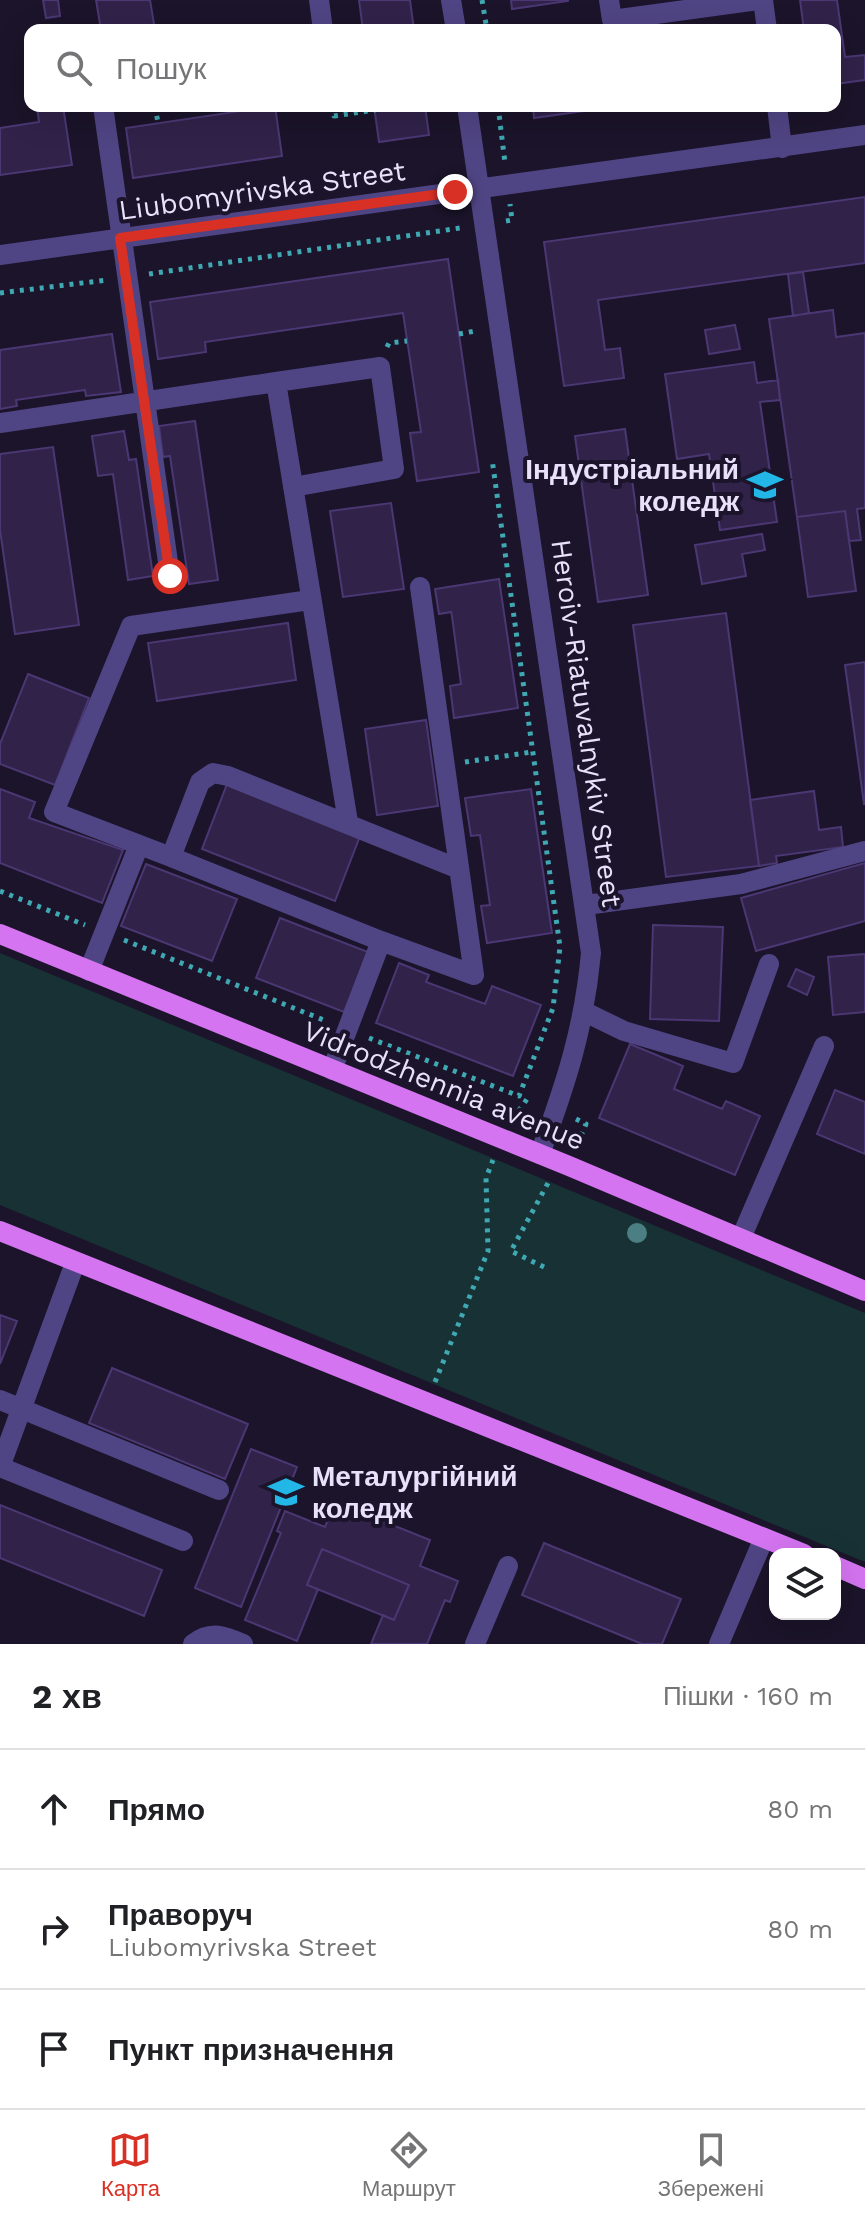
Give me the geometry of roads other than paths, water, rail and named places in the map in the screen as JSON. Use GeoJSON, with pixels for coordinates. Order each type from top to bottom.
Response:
{"type":"FeatureCollection","features":[{"type":"Feature","properties":{"kind":"main road","name":"Vidrodzhennia avenue"},"geometry":{"type":"LineString","coordinates":[[0,934],[540,1154],[865,1291]]}},
{"type":"Feature","properties":{"kind":"main road"},"geometry":{"type":"LineString","coordinates":[[0,1231],[789,1548]]}},
{"type":"Feature","properties":{"kind":"main road"},"geometry":{"type":"LineString","coordinates":[[841,1569],[865,1579]]}},
{"type":"Feature","properties":{"kind":"street"},"geometry":{"type":"LineString","coordinates":[[319,0],[322,24]]}},
{"type":"Feature","properties":{"kind":"street"},"geometry":{"type":"LineString","coordinates":[[451,0],[455,24]]}},
{"type":"Feature","properties":{"kind":"street"},"geometry":{"type":"LineString","coordinates":[[609,0],[612,20],[761,0],[766,24]]}},
{"type":"Feature","properties":{"kind":"street"},"geometry":{"type":"LineString","coordinates":[[104,112],[170,576]]}},
{"type":"Feature","properties":{"kind":"street","name":"Heroiv-Riatuvalnykiv Street"},"geometry":{"type":"LineString","coordinates":[[468,112],[591,953],[585,1012],[575,1056],[540,1154]]}},
{"type":"Feature","properties":{"kind":"street"},"geometry":{"type":"LineString","coordinates":[[778,112],[782,148]]}},
{"type":"Feature","properties":{"kind":"street","name":"Liubomyrivska Street"},"geometry":{"type":"LineString","coordinates":[[0,255],[865,135]]}},
{"type":"Feature","properties":{"kind":"street"},"geometry":{"type":"LineString","coordinates":[[0,423],[380,367],[394,469],[293,487]]}},
{"type":"Feature","properties":{"kind":"street"},"geometry":{"type":"LineString","coordinates":[[276,382],[348,822]]}},
{"type":"Feature","properties":{"kind":"street"},"geometry":{"type":"LineString","coordinates":[[310,600],[131,626],[54,812],[474,975],[420,587]]}},
{"type":"Feature","properties":{"kind":"street"},"geometry":{"type":"LineString","coordinates":[[171,857],[200,782],[213,773],[348,822],[459,869]]}},
{"type":"Feature","properties":{"kind":"street"},"geometry":{"type":"LineString","coordinates":[[89,971],[139,845]]}},
{"type":"Feature","properties":{"kind":"street"},"geometry":{"type":"LineString","coordinates":[[586,905],[741,884],[865,851]]}},
{"type":"Feature","properties":{"kind":"street"},"geometry":{"type":"LineString","coordinates":[[332,1070],[381,941]]}},
{"type":"Feature","properties":{"kind":"street"},"geometry":{"type":"LineString","coordinates":[[585,1012],[624,1031],[733,1063],[769,964]]}},
{"type":"Feature","properties":{"kind":"street"},"geometry":{"type":"LineString","coordinates":[[741,1238],[824,1046]]}},
{"type":"Feature","properties":{"kind":"street"},"geometry":{"type":"LineString","coordinates":[[75,1263],[0,1467],[183,1541]]}},
{"type":"Feature","properties":{"kind":"street"},"geometry":{"type":"LineString","coordinates":[[0,1400],[219,1490]]}},
{"type":"Feature","properties":{"kind":"street"},"geometry":{"type":"LineString","coordinates":[[719,1644],[764,1538]]}},
{"type":"Feature","properties":{"kind":"street"},"geometry":{"type":"LineString","coordinates":[[475,1644],[508,1566]]}},
{"type":"Feature","properties":{"kind":"street"},"geometry":{"type":"LineString","coordinates":[[193,1644],[203,1637],[221,1635],[243,1644]]}},
{"type":"Feature","properties":{"kind":"place","name":"Індустріальний коледж"},"geometry":{"type":"Point","coordinates":[765,485]}},
{"type":"Feature","properties":{"kind":"place","name":"Металургійний коледж"},"geometry":{"type":"Point","coordinates":[286,1492]}}]}
